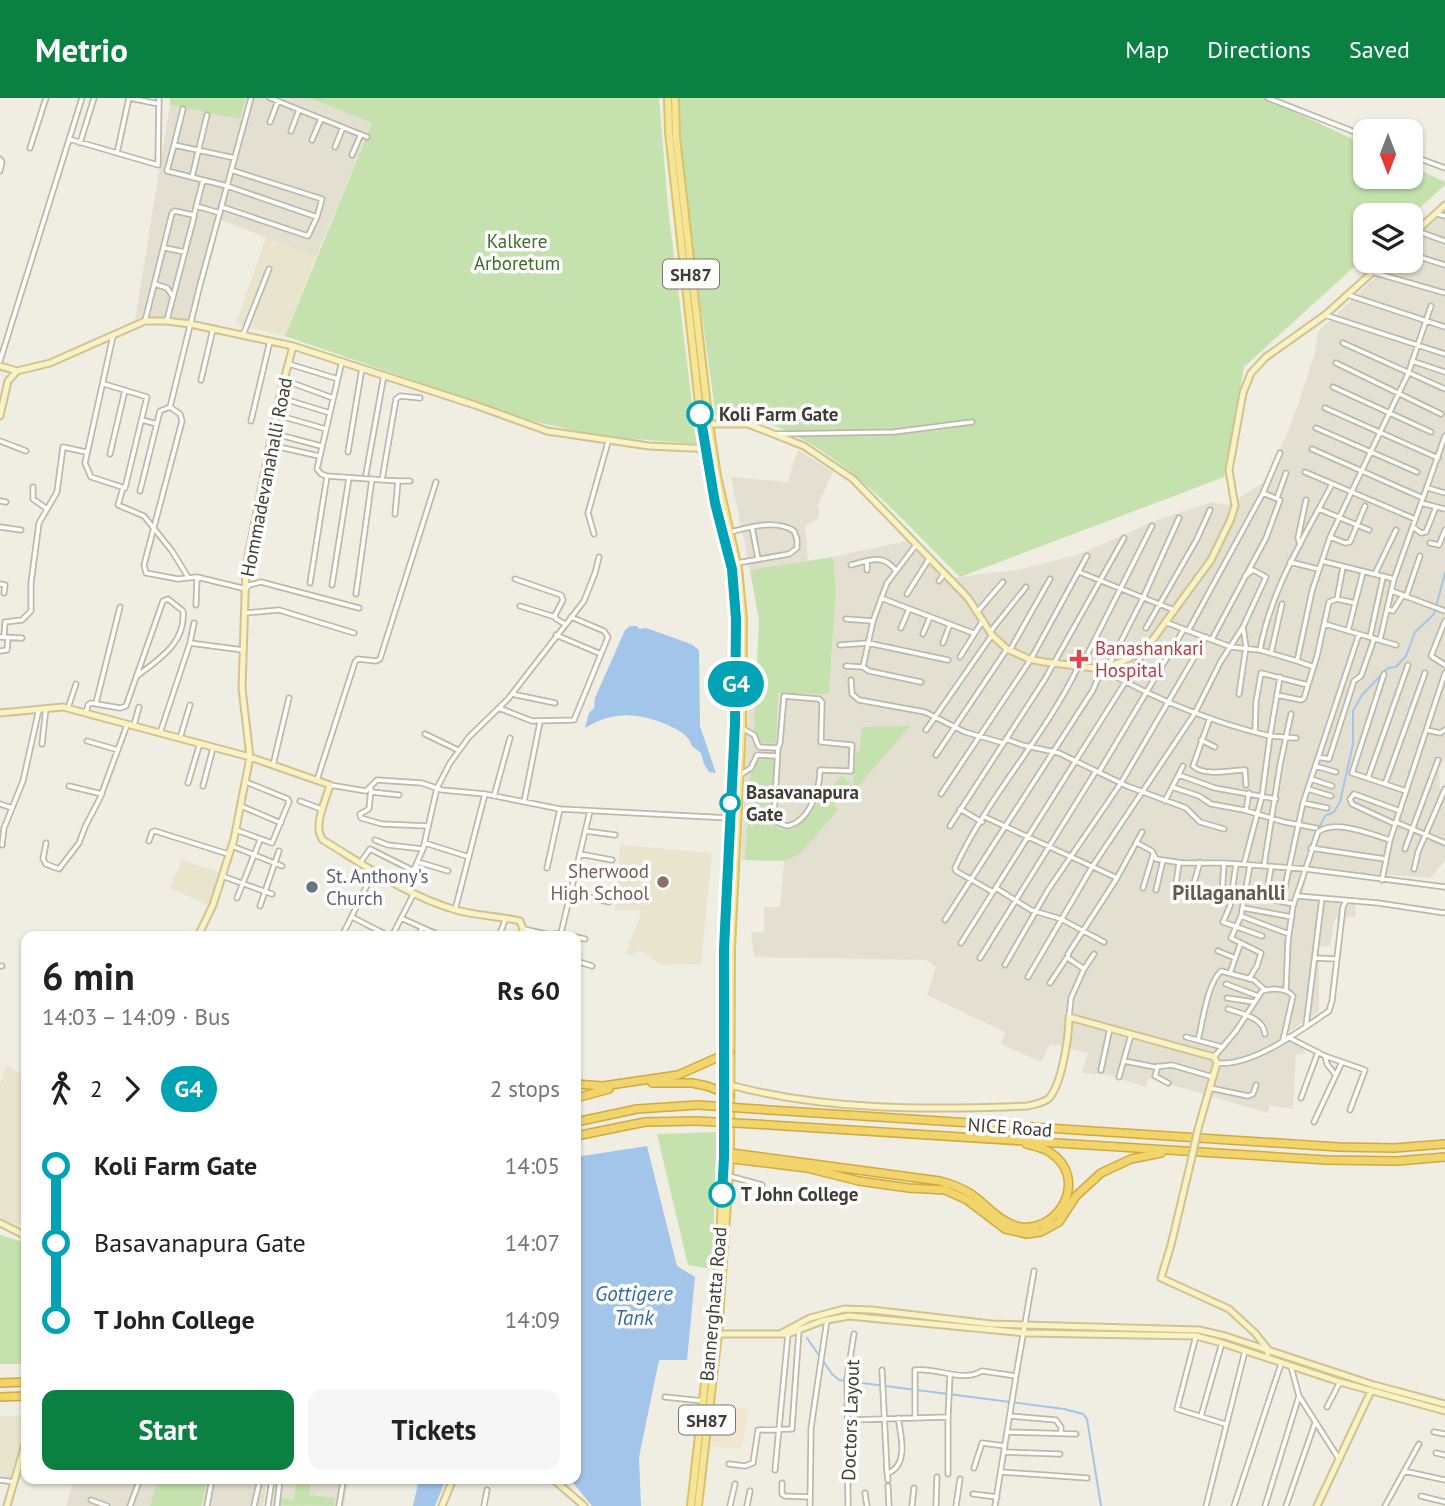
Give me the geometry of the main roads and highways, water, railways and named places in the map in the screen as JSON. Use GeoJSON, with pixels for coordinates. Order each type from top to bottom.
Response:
{"type":"FeatureCollection","features":[{"type":"Feature","properties":{"kind":"highway"},"geometry":{"type":"LineString","coordinates":[[581,1095],[678,1075],[727,1053]]}},
{"type":"Feature","properties":{"kind":"highway"},"geometry":{"type":"LineString","coordinates":[[581,1085],[604,1088],[652,1083],[692,1083],[726,1094]]}},
{"type":"Feature","properties":{"kind":"highway","name":"NICE Road"},"geometry":{"type":"LineString","coordinates":[[581,1121],[637,1109],[698,1105],[1339,1147],[1394,1148],[1445,1144]]}},
{"type":"Feature","properties":{"kind":"highway","name":"NICE Road"},"geometry":{"type":"LineString","coordinates":[[581,1135],[645,1122],[697,1121],[1363,1161],[1445,1157]]}},
{"type":"Feature","properties":{"kind":"highway"},"geometry":{"type":"LineString","coordinates":[[727,1155],[929,1179],[970,1193],[1012,1225],[1038,1225],[1051,1220],[1063,1207],[1068,1195],[1068,1176],[1062,1164],[1051,1153],[1015,1140]]}},
{"type":"Feature","properties":{"kind":"highway"},"geometry":{"type":"LineString","coordinates":[[727,1155],[807,1168],[856,1181],[946,1190],[967,1200],[1005,1229],[1027,1234],[1048,1229],[1059,1222],[1082,1189],[1110,1167],[1138,1157],[1179,1150]]}},
{"type":"Feature","properties":{"kind":"highway"},"geometry":{"type":"LineString","coordinates":[[0,1383],[21,1382]]}},
{"type":"Feature","properties":{"kind":"highway"},"geometry":{"type":"LineString","coordinates":[[0,1397],[21,1396]]}},
{"type":"Feature","properties":{"kind":"main road","name":"Bannerghatta Road"},"geometry":{"type":"LineString","coordinates":[[668,98],[669,132],[705,424],[713,449],[737,563],[742,727],[733,818]]}},
{"type":"Feature","properties":{"kind":"main road","name":"Bannerghatta Road"},"geometry":{"type":"LineString","coordinates":[[675,98],[681,188],[705,424],[704,449],[728,548],[740,622],[733,818],[724,949],[729,1176],[698,1506]]}},
{"type":"Feature","properties":{"kind":"main road","name":"Bannerghatta Road"},"geometry":{"type":"LineString","coordinates":[[726,1094],[730,1085],[727,1053]]}},
{"type":"Feature","properties":{"kind":"main road","name":"Bannerghatta Road"},"geometry":{"type":"LineString","coordinates":[[691,1506],[715,1334],[727,1155]]}},
{"type":"Feature","properties":{"kind":"water"},"geometry":{"type":"Polygon","coordinates":[[[630,626],[637,626],[639,629],[646,628],[691,644],[699,650],[700,726],[716,773],[709,772],[701,753],[692,746],[686,736],[657,721],[625,715],[595,722],[585,728],[625,630],[630,626]]]}},
{"type":"Feature","properties":{"kind":"water","name":"Gottigere Tank"},"geometry":{"type":"Polygon","coordinates":[[[647,1146],[677,1266],[695,1277],[687,1360],[659,1360],[639,1457],[641,1506],[592,1506],[574,1484],[581,1484],[581,1156],[647,1146]]]}},
{"type":"Feature","properties":{"kind":"water"},"geometry":{"type":"Polygon","coordinates":[[[418,1484],[444,1484],[435,1506],[413,1506],[418,1484]]]}},
{"type":"Feature","properties":{"kind":"waterway"},"geometry":{"type":"LineString","coordinates":[[1320,826],[1325,816],[1334,812],[1340,802],[1353,744],[1353,711],[1362,695],[1388,668],[1396,667],[1406,656],[1415,632],[1434,614],[1445,573]]}},
{"type":"Feature","properties":{"kind":"waterway"},"geometry":{"type":"LineString","coordinates":[[807,1338],[839,1380],[1064,1409],[1083,1414],[1087,1419],[1101,1506]]}},
{"type":"Feature","properties":{"kind":"place","name":"Koli Farm Gate"},"geometry":{"type":"Point","coordinates":[700,414]}},
{"type":"Feature","properties":{"kind":"place","name":"Banashankari Hospital"},"geometry":{"type":"Point","coordinates":[1079,659]}},
{"type":"Feature","properties":{"kind":"place","name":"Basavanapura Gate"},"geometry":{"type":"Point","coordinates":[730,803]}},
{"type":"Feature","properties":{"kind":"place","name":"Sherwood High School"},"geometry":{"type":"Point","coordinates":[663,882]}},
{"type":"Feature","properties":{"kind":"place","name":"St. Anthony's Church"},"geometry":{"type":"Point","coordinates":[312,887]}},
{"type":"Feature","properties":{"kind":"place","name":"T John College"},"geometry":{"type":"Point","coordinates":[722,1194]}},
{"type":"Feature","properties":{"kind":"district","name":"Pillaganahlli"},"geometry":{"type":"Point","coordinates":[1229,892]}},
{"type":"Feature","properties":{"kind":"park label","name":"Kalkere Arboretum"},"geometry":{"type":"Point","coordinates":[517,252]}}]}
